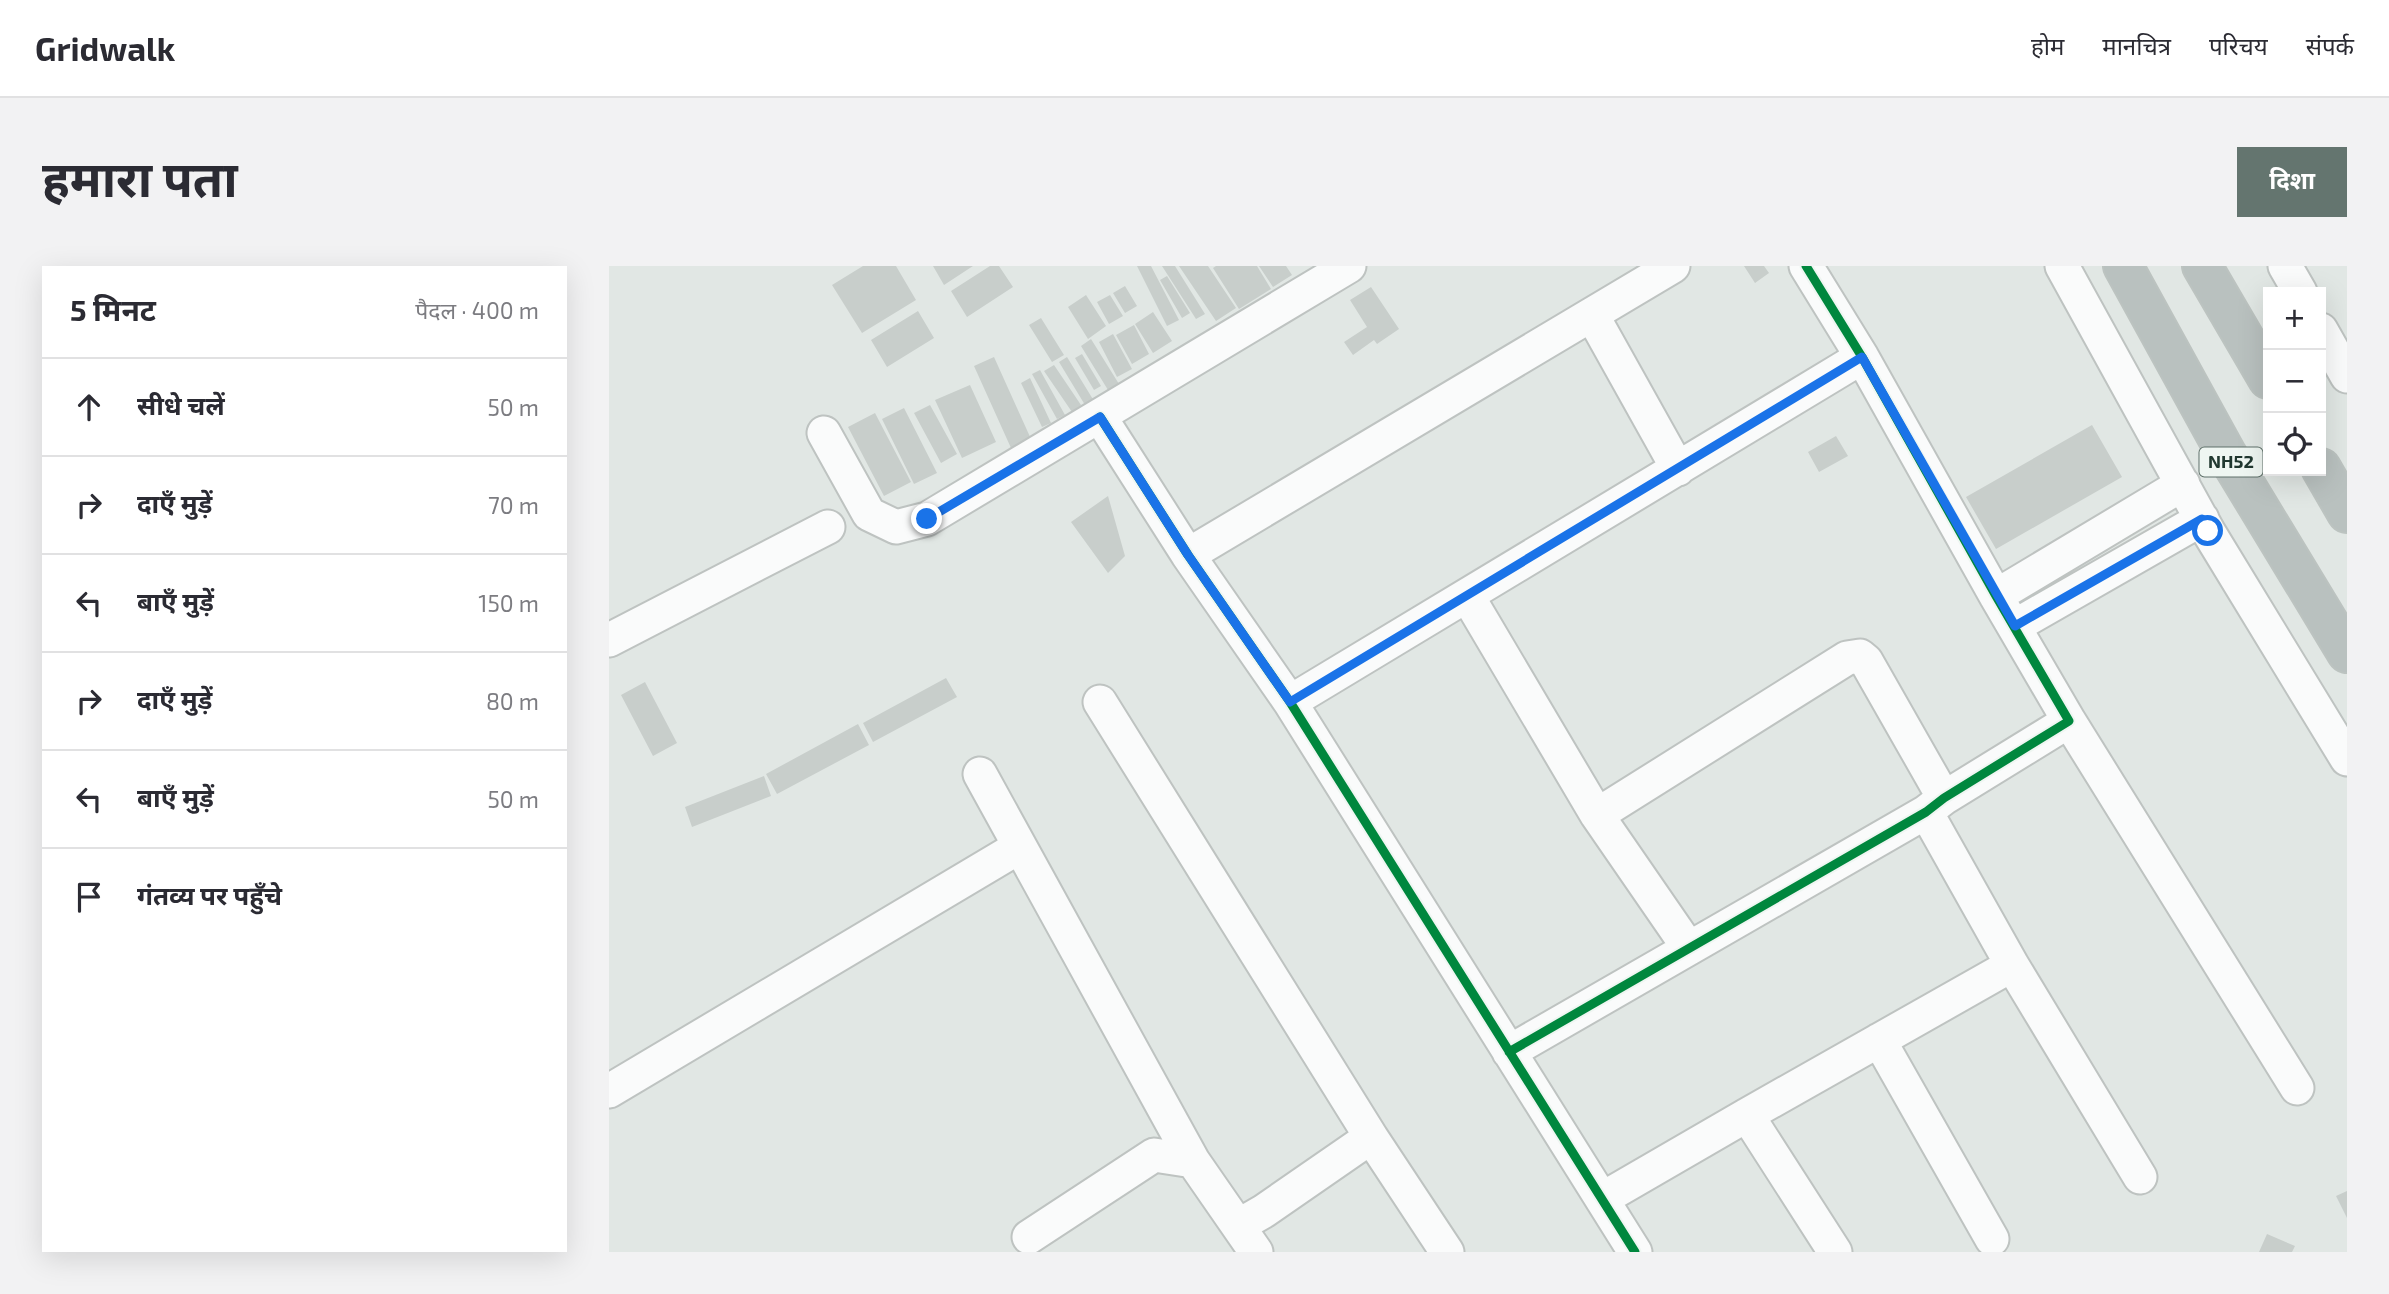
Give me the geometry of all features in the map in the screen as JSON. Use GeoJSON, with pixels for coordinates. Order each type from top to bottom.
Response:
{"type":"FeatureCollection","features":[{"type":"Feature","properties":{"kind":"highway","name":"NH52"},"geometry":{"type":"LineString","coordinates":[[2123,266],[2227,455],[2347,653]]}},
{"type":"Feature","properties":{"kind":"highway"},"geometry":{"type":"LineString","coordinates":[[2203,266],[2263,370]]}},
{"type":"Feature","properties":{"kind":"highway"},"geometry":{"type":"LineString","coordinates":[[2326,476],[2347,513]]}},
{"type":"Feature","properties":{"kind":"street"},"geometry":{"type":"LineString","coordinates":[[824,433],[869,514],[896,527],[927,519],[1349,266]]}},
{"type":"Feature","properties":{"kind":"street"},"geometry":{"type":"LineString","coordinates":[[1188,555],[1673,266]]}},
{"type":"Feature","properties":{"kind":"street"},"geometry":{"type":"LineString","coordinates":[[1806,266],[1862,357],[2069,721],[2297,1088]]}},
{"type":"Feature","properties":{"kind":"street"},"geometry":{"type":"LineString","coordinates":[[2062,266],[2202,519],[2347,759]]}},
{"type":"Feature","properties":{"kind":"street"},"geometry":{"type":"LineString","coordinates":[[2285,266],[2297,287]]}},
{"type":"Feature","properties":{"kind":"street"},"geometry":{"type":"LineString","coordinates":[[1592,315],[1678,469]]}},
{"type":"Feature","properties":{"kind":"street"},"geometry":{"type":"LineString","coordinates":[[2326,339],[2347,376]]}},
{"type":"Feature","properties":{"kind":"street"},"geometry":{"type":"LineString","coordinates":[[1290,702],[1862,357]]}},
{"type":"Feature","properties":{"kind":"street"},"geometry":{"type":"LineString","coordinates":[[1100,417],[1188,555],[1290,702],[1635,1252]]}},
{"type":"Feature","properties":{"kind":"street"},"geometry":{"type":"LineString","coordinates":[[1996,596],[2183,484]]}},
{"type":"Feature","properties":{"kind":"street"},"geometry":{"type":"LineString","coordinates":[[2015,626],[2202,519]]}},
{"type":"Feature","properties":{"kind":"street"},"geometry":{"type":"LineString","coordinates":[[609,640],[828,527]]}},
{"type":"Feature","properties":{"kind":"street"},"geometry":{"type":"LineString","coordinates":[[1468,597],[1597,815],[1688,947]]}},
{"type":"Feature","properties":{"kind":"street"},"geometry":{"type":"LineString","coordinates":[[1597,815],[1847,658],[1860,656],[1866,661],[2012,965],[2140,1177]]}},
{"type":"Feature","properties":{"kind":"street"},"geometry":{"type":"LineString","coordinates":[[1100,702],[1371,1137],[1447,1252]]}},
{"type":"Feature","properties":{"kind":"street"},"geometry":{"type":"LineString","coordinates":[[1509,1052],[1935,805],[2069,721]]}},
{"type":"Feature","properties":{"kind":"street"},"geometry":{"type":"LineString","coordinates":[[980,774],[1193,1161],[1247,1239],[1264,1211],[1371,1137]]}},
{"type":"Feature","properties":{"kind":"street"},"geometry":{"type":"LineString","coordinates":[[609,1091],[1009,853]]}},
{"type":"Feature","properties":{"kind":"street"},"geometry":{"type":"LineString","coordinates":[[1602,1199],[2012,965]]}},
{"type":"Feature","properties":{"kind":"street"},"geometry":{"type":"LineString","coordinates":[[1879,1040],[1992,1239]]}},
{"type":"Feature","properties":{"kind":"street"},"geometry":{"type":"LineString","coordinates":[[1747,1115],[1835,1252]]}},
{"type":"Feature","properties":{"kind":"street"},"geometry":{"type":"LineString","coordinates":[[1029,1237],[1154,1155],[1193,1161]]}},
{"type":"Feature","properties":{"kind":"building"},"geometry":{"type":"Polygon","coordinates":[[[863,266],[896,266],[916,300],[862,333],[832,285],[863,266]]]}},
{"type":"Feature","properties":{"kind":"building"},"geometry":{"type":"Polygon","coordinates":[[[933,266],[973,266],[944,285],[933,266]]]}},
{"type":"Feature","properties":{"kind":"building"},"geometry":{"type":"Polygon","coordinates":[[[990,266],[999,266],[1013,287],[967,317],[951,291],[990,266]]]}},
{"type":"Feature","properties":{"kind":"building"},"geometry":{"type":"Polygon","coordinates":[[[1137,266],[1151,266],[1179,320],[1167,326],[1137,266]]]}},
{"type":"Feature","properties":{"kind":"building"},"geometry":{"type":"Polygon","coordinates":[[[1162,266],[1175,266],[1205,314],[1196,319],[1162,266]]]}},
{"type":"Feature","properties":{"kind":"building"},"geometry":{"type":"Polygon","coordinates":[[[1179,266],[1208,266],[1236,308],[1216,321],[1179,266]]]}},
{"type":"Feature","properties":{"kind":"building"},"geometry":{"type":"Polygon","coordinates":[[[1257,266],[1271,289],[1239,309],[1213,268],[1257,266]]]}},
{"type":"Feature","properties":{"kind":"building"},"geometry":{"type":"Polygon","coordinates":[[[1259,266],[1286,266],[1292,275],[1273,287],[1259,266]]]}},
{"type":"Feature","properties":{"kind":"building"},"geometry":{"type":"Polygon","coordinates":[[[1744,266],[1764,266],[1769,273],[1755,283],[1744,266]]]}},
{"type":"Feature","properties":{"kind":"building"},"geometry":{"type":"Polygon","coordinates":[[[1167,276],[1190,313],[1182,318],[1160,280],[1167,276]]]}},
{"type":"Feature","properties":{"kind":"building"},"geometry":{"type":"Polygon","coordinates":[[[1125,286],[1137,306],[1125,313],[1113,293],[1125,286]]]}},
{"type":"Feature","properties":{"kind":"building"},"geometry":{"type":"Polygon","coordinates":[[[1371,287],[1399,329],[1377,344],[1374,340],[1353,355],[1344,342],[1367,327],[1350,300],[1371,287]]]}},
{"type":"Feature","properties":{"kind":"building"},"geometry":{"type":"Polygon","coordinates":[[[1086,295],[1106,326],[1088,339],[1068,307],[1086,295]]]}},
{"type":"Feature","properties":{"kind":"building"},"geometry":{"type":"Polygon","coordinates":[[[1110,295],[1123,316],[1109,324],[1097,302],[1110,295]]]}},
{"type":"Feature","properties":{"kind":"building"},"geometry":{"type":"Polygon","coordinates":[[[918,311],[934,338],[887,367],[871,340],[918,311]]]}},
{"type":"Feature","properties":{"kind":"building"},"geometry":{"type":"Polygon","coordinates":[[[1153,312],[1172,341],[1153,353],[1135,324],[1153,312]]]}},
{"type":"Feature","properties":{"kind":"building"},"geometry":{"type":"Polygon","coordinates":[[[1041,318],[1064,355],[1052,362],[1029,325],[1041,318]]]}},
{"type":"Feature","properties":{"kind":"building"},"geometry":{"type":"Polygon","coordinates":[[[1134,325],[1149,354],[1132,364],[1116,335],[1134,325]]]}},
{"type":"Feature","properties":{"kind":"building"},"geometry":{"type":"Polygon","coordinates":[[[1113,334],[1132,369],[1117,377],[1099,342],[1113,334]]]}},
{"type":"Feature","properties":{"kind":"building"},"geometry":{"type":"Polygon","coordinates":[[[1091,339],[1119,384],[1108,390],[1081,346],[1091,339]]]}},
{"type":"Feature","properties":{"kind":"building"},"geometry":{"type":"Polygon","coordinates":[[[1082,354],[1101,386],[1094,390],[1075,358],[1082,354]]]}},
{"type":"Feature","properties":{"kind":"building"},"geometry":{"type":"Polygon","coordinates":[[[994,357],[1031,439],[1011,448],[974,366],[994,357]]]}},
{"type":"Feature","properties":{"kind":"building"},"geometry":{"type":"Polygon","coordinates":[[[1067,357],[1094,401],[1085,405],[1059,362],[1067,357]]]}},
{"type":"Feature","properties":{"kind":"building"},"geometry":{"type":"Polygon","coordinates":[[[1054,365],[1081,405],[1072,412],[1044,371],[1054,365]]]}},
{"type":"Feature","properties":{"kind":"building"},"geometry":{"type":"Polygon","coordinates":[[[1040,370],[1065,415],[1057,419],[1032,374],[1040,370]]]}},
{"type":"Feature","properties":{"kind":"building"},"geometry":{"type":"Polygon","coordinates":[[[1030,378],[1051,423],[1042,427],[1021,383],[1030,378]]]}},
{"type":"Feature","properties":{"kind":"building"},"geometry":{"type":"Polygon","coordinates":[[[970,385],[996,442],[962,458],[935,400],[970,385]]]}},
{"type":"Feature","properties":{"kind":"building"},"geometry":{"type":"Polygon","coordinates":[[[930,405],[957,454],[941,463],[914,413],[930,405]]]}},
{"type":"Feature","properties":{"kind":"building"},"geometry":{"type":"Polygon","coordinates":[[[904,408],[937,473],[914,484],[882,419],[904,408]]]}},
{"type":"Feature","properties":{"kind":"building"},"geometry":{"type":"Polygon","coordinates":[[[875,413],[911,482],[884,496],[848,427],[875,413]]]}},
{"type":"Feature","properties":{"kind":"building"},"geometry":{"type":"Polygon","coordinates":[[[2092,425],[2122,477],[1996,549],[1966,497],[2092,425]]]}},
{"type":"Feature","properties":{"kind":"building"},"geometry":{"type":"Polygon","coordinates":[[[1836,436],[1848,456],[1819,472],[1808,452],[1836,436]]]}},
{"type":"Feature","properties":{"kind":"building"},"geometry":{"type":"Polygon","coordinates":[[[1108,496],[1125,556],[1108,573],[1071,522],[1108,496]]]}},
{"type":"Feature","properties":{"kind":"building"},"geometry":{"type":"Polygon","coordinates":[[[946,678],[957,697],[873,742],[863,723],[946,678]]]}},
{"type":"Feature","properties":{"kind":"building"},"geometry":{"type":"Polygon","coordinates":[[[645,682],[677,743],[653,756],[621,695],[645,682]]]}},
{"type":"Feature","properties":{"kind":"building"},"geometry":{"type":"Polygon","coordinates":[[[858,724],[869,745],[777,794],[766,774],[858,724]]]}},
{"type":"Feature","properties":{"kind":"building"},"geometry":{"type":"Polygon","coordinates":[[[764,776],[771,796],[692,827],[685,807],[764,776]]]}},
{"type":"Feature","properties":{"kind":"building"},"geometry":{"type":"Polygon","coordinates":[[[2347,1191],[2347,1218],[2336,1196],[2347,1191]]]}},
{"type":"Feature","properties":{"kind":"building"},"geometry":{"type":"Polygon","coordinates":[[[2267,1234],[2295,1246],[2292,1252],[2259,1252],[2267,1234]]]}},
{"type":"Feature","properties":{"kind":"cycle path"},"geometry":{"type":"LineString","coordinates":[[1509,1052],[1926,812],[1944,798],[2069,721],[1862,357],[1806,266]]}},
{"type":"Feature","properties":{"kind":"cycle path"},"geometry":{"type":"LineString","coordinates":[[1100,417],[1188,555],[1290,702],[1635,1252]]}},
{"type":"Feature","properties":{"kind":"route"},"geometry":{"type":"LineString","coordinates":[[927,519],[1100,417],[1188,555],[1290,702],[1862,357],[2015,626],[2202,519],[2208,531]]}}]}
